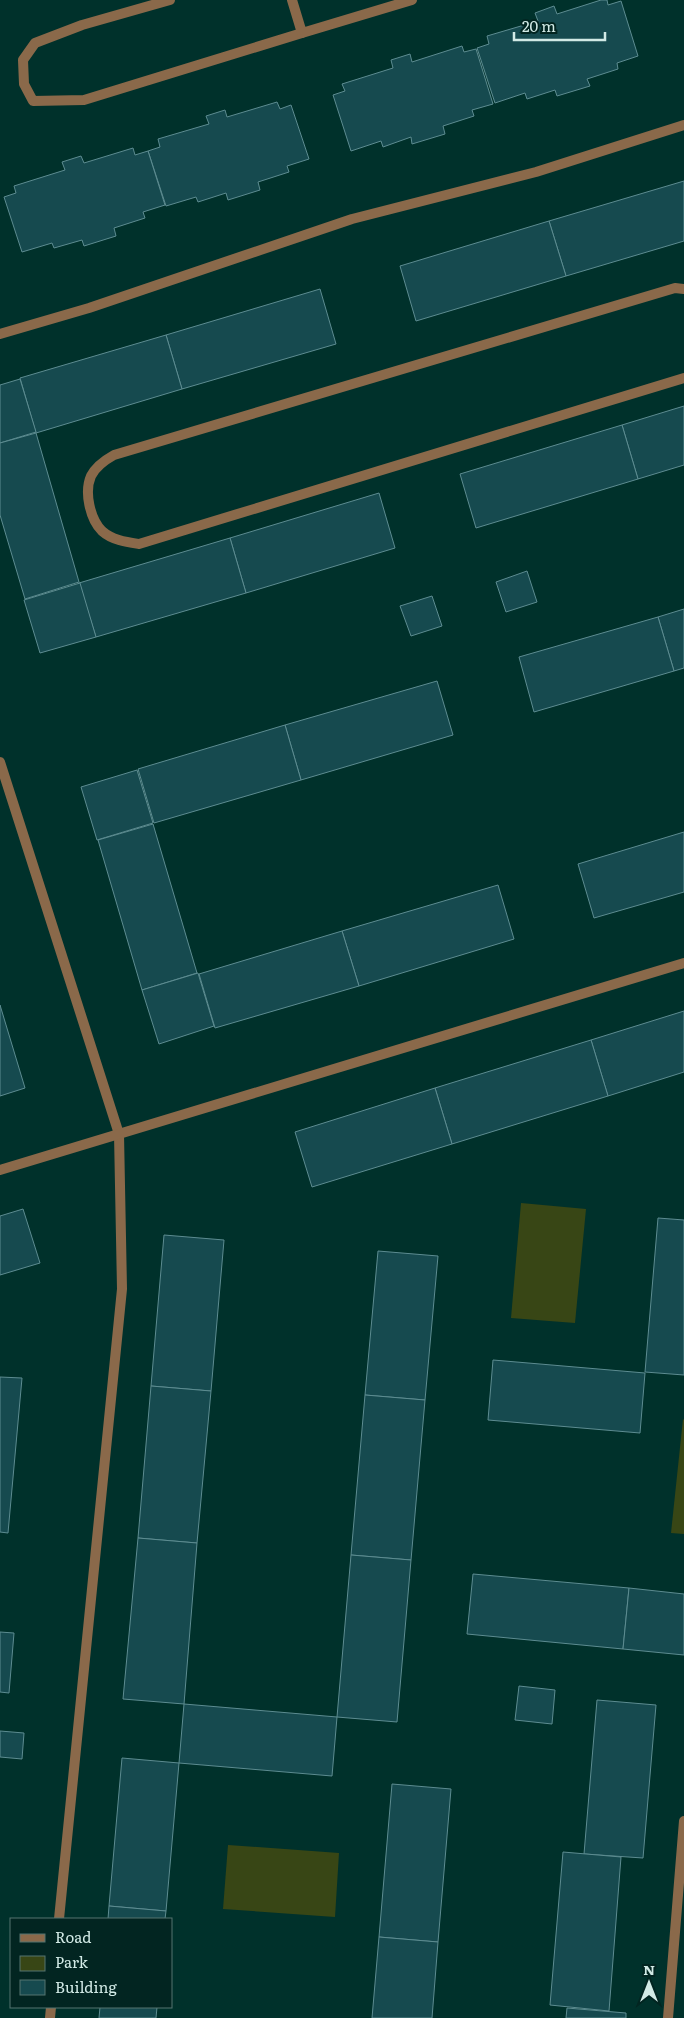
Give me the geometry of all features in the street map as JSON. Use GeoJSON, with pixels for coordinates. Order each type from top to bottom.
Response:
{"type":"FeatureCollection","features":[{"type":"Feature","properties":{"kind":"street"},"geometry":{"type":"LineString","coordinates":[[170,0],[82,25],[35,43],[23,60],[24,84],[33,101],[84,100],[412,0]]}},
{"type":"Feature","properties":{"kind":"street"},"geometry":{"type":"LineString","coordinates":[[292,0],[302,33]]}},
{"type":"Feature","properties":{"kind":"street"},"geometry":{"type":"LineString","coordinates":[[0,334],[90,308],[352,219],[536,172],[684,125]]}},
{"type":"Feature","properties":{"kind":"street"},"geometry":{"type":"LineString","coordinates":[[684,289],[675,288],[114,454],[102,462],[91,476],[88,491],[93,518],[103,531],[120,540],[139,544],[684,378]]}},
{"type":"Feature","properties":{"kind":"street"},"geometry":{"type":"LineString","coordinates":[[0,762],[119,1134],[122,1289],[59,1918]]}},
{"type":"Feature","properties":{"kind":"street"},"geometry":{"type":"LineString","coordinates":[[0,1170],[684,963]]}},
{"type":"Feature","properties":{"kind":"street"},"geometry":{"type":"LineString","coordinates":[[668,2018],[684,1820]]}},
{"type":"Feature","properties":{"kind":"green space"},"geometry":{"type":"Polygon","coordinates":[[[521,1203],[586,1209],[575,1323],[511,1318],[521,1203]]]}},
{"type":"Feature","properties":{"kind":"green space"},"geometry":{"type":"Polygon","coordinates":[[[684,1420],[684,1534],[671,1533],[684,1420]]]}},
{"type":"Feature","properties":{"kind":"green space"},"geometry":{"type":"Polygon","coordinates":[[[228,1845],[339,1853],[335,1917],[223,1909],[228,1845]]]}},
{"type":"Feature","properties":{"kind":"building"},"geometry":{"type":"Polygon","coordinates":[[[601,0],[607,0],[608,5],[621,1],[638,56],[617,63],[618,69],[587,79],[590,86],[557,96],[555,90],[527,99],[525,93],[495,103],[477,48],[489,44],[487,36],[538,21],[535,13],[554,6],[557,14],[601,0]]]}},
{"type":"Feature","properties":{"kind":"building"},"geometry":{"type":"Polygon","coordinates":[[[462,46],[464,52],[476,49],[493,104],[472,110],[474,116],[443,126],[445,134],[412,144],[411,137],[383,147],[381,141],[351,151],[333,95],[345,91],[342,84],[393,68],[391,60],[410,54],[412,62],[462,46]]]}},
{"type":"Feature","properties":{"kind":"building"},"geometry":{"type":"Polygon","coordinates":[[[277,102],[280,109],[291,105],[309,159],[287,166],[289,172],[258,182],[260,190],[228,200],[226,193],[198,202],[196,197],[166,206],[148,151],[160,147],[158,139],[209,124],[206,116],[225,110],[227,117],[277,102]]]}},
{"type":"Feature","properties":{"kind":"building"},"geometry":{"type":"Polygon","coordinates":[[[133,148],[135,155],[148,151],[165,205],[143,212],[145,218],[114,228],[116,236],[84,246],[82,240],[54,248],[52,243],[22,252],[4,197],[16,193],[14,186],[65,170],[62,162],[81,156],[84,163],[133,148]]]}},
{"type":"Feature","properties":{"kind":"building"},"geometry":{"type":"Polygon","coordinates":[[[684,181],[684,241],[566,276],[549,221],[684,181]]]}},
{"type":"Feature","properties":{"kind":"building"},"geometry":{"type":"Polygon","coordinates":[[[549,221],[566,276],[416,321],[400,266],[549,221]]]}},
{"type":"Feature","properties":{"kind":"building"},"geometry":{"type":"Polygon","coordinates":[[[320,289],[336,344],[182,389],[166,335],[320,289]]]}},
{"type":"Feature","properties":{"kind":"building"},"geometry":{"type":"Polygon","coordinates":[[[166,335],[182,389],[36,433],[20,378],[166,335]]]}},
{"type":"Feature","properties":{"kind":"building"},"geometry":{"type":"Polygon","coordinates":[[[20,379],[36,432],[0,443],[0,385],[20,379]]]}},
{"type":"Feature","properties":{"kind":"building"},"geometry":{"type":"Polygon","coordinates":[[[684,406],[684,465],[638,479],[622,425],[684,406]]]}},
{"type":"Feature","properties":{"kind":"building"},"geometry":{"type":"Polygon","coordinates":[[[622,425],[638,479],[476,528],[460,474],[622,425]]]}},
{"type":"Feature","properties":{"kind":"building"},"geometry":{"type":"Polygon","coordinates":[[[36,433],[79,582],[25,599],[0,515],[0,443],[36,433]]]}},
{"type":"Feature","properties":{"kind":"building"},"geometry":{"type":"Polygon","coordinates":[[[379,493],[395,548],[246,593],[230,538],[379,493]]]}},
{"type":"Feature","properties":{"kind":"building"},"geometry":{"type":"Polygon","coordinates":[[[230,538],[246,593],[96,637],[79,583],[230,538]]]}},
{"type":"Feature","properties":{"kind":"building"},"geometry":{"type":"Polygon","coordinates":[[[527,571],[537,602],[506,612],[496,582],[527,571]]]}},
{"type":"Feature","properties":{"kind":"building"},"geometry":{"type":"Polygon","coordinates":[[[80,583],[96,637],[40,653],[24,600],[80,583]]]}},
{"type":"Feature","properties":{"kind":"building"},"geometry":{"type":"Polygon","coordinates":[[[432,596],[442,626],[411,636],[400,606],[432,596]]]}},
{"type":"Feature","properties":{"kind":"building"},"geometry":{"type":"Polygon","coordinates":[[[684,609],[684,668],[674,671],[658,617],[684,609]]]}},
{"type":"Feature","properties":{"kind":"building"},"geometry":{"type":"Polygon","coordinates":[[[658,617],[674,671],[534,712],[519,657],[658,617]]]}},
{"type":"Feature","properties":{"kind":"building"},"geometry":{"type":"Polygon","coordinates":[[[437,681],[453,735],[301,780],[285,725],[437,681]]]}},
{"type":"Feature","properties":{"kind":"building"},"geometry":{"type":"Polygon","coordinates":[[[285,725],[301,780],[154,823],[138,769],[285,725]]]}},
{"type":"Feature","properties":{"kind":"building"},"geometry":{"type":"Polygon","coordinates":[[[137,770],[153,823],[97,840],[81,787],[137,770]]]}},
{"type":"Feature","properties":{"kind":"building"},"geometry":{"type":"Polygon","coordinates":[[[153,824],[197,973],[142,990],[98,840],[153,824]]]}},
{"type":"Feature","properties":{"kind":"building"},"geometry":{"type":"Polygon","coordinates":[[[684,832],[684,892],[594,918],[578,864],[684,832]]]}},
{"type":"Feature","properties":{"kind":"building"},"geometry":{"type":"Polygon","coordinates":[[[498,885],[514,939],[359,986],[342,931],[498,885]]]}},
{"type":"Feature","properties":{"kind":"building"},"geometry":{"type":"Polygon","coordinates":[[[342,931],[359,986],[215,1028],[199,974],[342,931]]]}},
{"type":"Feature","properties":{"kind":"building"},"geometry":{"type":"Polygon","coordinates":[[[198,973],[214,1026],[159,1044],[142,990],[198,973]]]}},
{"type":"Feature","properties":{"kind":"building"},"geometry":{"type":"Polygon","coordinates":[[[0,1005],[25,1088],[0,1096],[0,1005]]]}},
{"type":"Feature","properties":{"kind":"building"},"geometry":{"type":"Polygon","coordinates":[[[684,1011],[684,1072],[608,1096],[591,1040],[684,1011]]]}},
{"type":"Feature","properties":{"kind":"building"},"geometry":{"type":"Polygon","coordinates":[[[591,1040],[608,1096],[452,1144],[435,1088],[591,1040]]]}},
{"type":"Feature","properties":{"kind":"building"},"geometry":{"type":"Polygon","coordinates":[[[435,1088],[452,1144],[312,1187],[295,1132],[435,1088]]]}},
{"type":"Feature","properties":{"kind":"building"},"geometry":{"type":"Polygon","coordinates":[[[23,1209],[40,1263],[0,1275],[0,1216],[23,1209]]]}},
{"type":"Feature","properties":{"kind":"building"},"geometry":{"type":"Polygon","coordinates":[[[658,1218],[684,1220],[684,1375],[645,1372],[658,1218]]]}},
{"type":"Feature","properties":{"kind":"building"},"geometry":{"type":"Polygon","coordinates":[[[164,1235],[224,1240],[211,1391],[151,1386],[164,1235]]]}},
{"type":"Feature","properties":{"kind":"building"},"geometry":{"type":"Polygon","coordinates":[[[378,1251],[438,1256],[425,1400],[365,1395],[378,1251]]]}},
{"type":"Feature","properties":{"kind":"building"},"geometry":{"type":"Polygon","coordinates":[[[493,1360],[645,1373],[640,1433],[488,1420],[493,1360]]]}},
{"type":"Feature","properties":{"kind":"building"},"geometry":{"type":"Polygon","coordinates":[[[0,1377],[22,1378],[8,1533],[0,1532],[0,1377]]]}},
{"type":"Feature","properties":{"kind":"building"},"geometry":{"type":"Polygon","coordinates":[[[151,1386],[211,1391],[197,1543],[138,1538],[151,1386]]]}},
{"type":"Feature","properties":{"kind":"building"},"geometry":{"type":"Polygon","coordinates":[[[365,1395],[425,1400],[411,1560],[351,1555],[365,1395]]]}},
{"type":"Feature","properties":{"kind":"building"},"geometry":{"type":"Polygon","coordinates":[[[138,1538],[197,1543],[184,1704],[123,1699],[138,1538]]]}},
{"type":"Feature","properties":{"kind":"building"},"geometry":{"type":"Polygon","coordinates":[[[351,1555],[411,1560],[397,1722],[337,1717],[351,1555]]]}},
{"type":"Feature","properties":{"kind":"building"},"geometry":{"type":"Polygon","coordinates":[[[473,1574],[629,1588],[623,1649],[467,1634],[473,1574]]]}},
{"type":"Feature","properties":{"kind":"building"},"geometry":{"type":"Polygon","coordinates":[[[629,1588],[684,1594],[684,1655],[623,1649],[629,1588]]]}},
{"type":"Feature","properties":{"kind":"building"},"geometry":{"type":"Polygon","coordinates":[[[0,1632],[14,1633],[9,1693],[0,1692],[0,1632]]]}},
{"type":"Feature","properties":{"kind":"building"},"geometry":{"type":"Polygon","coordinates":[[[519,1686],[555,1690],[552,1724],[515,1720],[519,1686]]]}},
{"type":"Feature","properties":{"kind":"building"},"geometry":{"type":"Polygon","coordinates":[[[597,1700],[656,1705],[643,1858],[584,1854],[597,1700]]]}},
{"type":"Feature","properties":{"kind":"building"},"geometry":{"type":"Polygon","coordinates":[[[184,1704],[337,1717],[332,1776],[179,1763],[184,1704]]]}},
{"type":"Feature","properties":{"kind":"building"},"geometry":{"type":"Polygon","coordinates":[[[0,1731],[24,1733],[22,1759],[0,1757],[0,1731]]]}},
{"type":"Feature","properties":{"kind":"building"},"geometry":{"type":"Polygon","coordinates":[[[122,1758],[179,1763],[166,1911],[109,1906],[122,1758]]]}},
{"type":"Feature","properties":{"kind":"building"},"geometry":{"type":"Polygon","coordinates":[[[392,1784],[451,1789],[438,1942],[379,1937],[392,1784]]]}},
{"type":"Feature","properties":{"kind":"building"},"geometry":{"type":"Polygon","coordinates":[[[563,1852],[621,1857],[609,2011],[550,2005],[563,1852]]]}},
{"type":"Feature","properties":{"kind":"building"},"geometry":{"type":"Polygon","coordinates":[[[109,1906],[166,1911],[165,1918],[108,1918],[109,1906]]]}},
{"type":"Feature","properties":{"kind":"building"},"geometry":{"type":"Polygon","coordinates":[[[379,1937],[438,1942],[432,2018],[372,2018],[379,1937]]]}},
{"type":"Feature","properties":{"kind":"building"},"geometry":{"type":"Polygon","coordinates":[[[100,2008],[157,2008],[156,2018],[99,2018],[100,2008]]]}},
{"type":"Feature","properties":{"kind":"building"},"geometry":{"type":"Polygon","coordinates":[[[567,2008],[626,2013],[626,2018],[566,2018],[567,2008]]]}}]}
